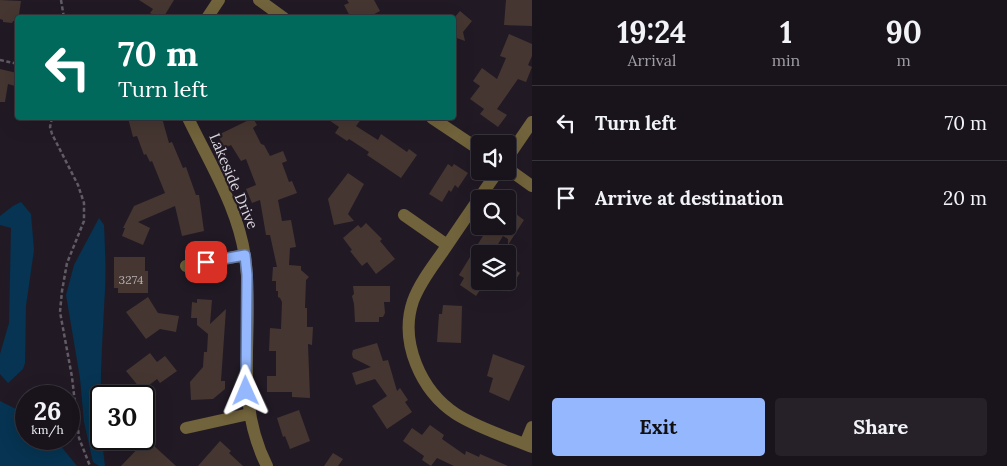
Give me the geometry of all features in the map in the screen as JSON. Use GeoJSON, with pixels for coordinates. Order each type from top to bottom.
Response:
{"type":"FeatureCollection","features":[{"type":"Feature","properties":{"kind":"street"},"geometry":{"type":"LineString","coordinates":[[209,15],[219,0]]}},
{"type":"Feature","properties":{"kind":"street"},"geometry":{"type":"LineString","coordinates":[[259,0],[280,15]]}},
{"type":"Feature","properties":{"kind":"street","name":"Lakeside Drive"},"geometry":{"type":"LineString","coordinates":[[189,120],[232,210],[245,255],[247,275],[246,382],[249,414],[257,444],[267,466]]}},
{"type":"Feature","properties":{"kind":"street"},"geometry":{"type":"LineString","coordinates":[[435,120],[471,144]]}},
{"type":"Feature","properties":{"kind":"street"},"geometry":{"type":"LineString","coordinates":[[516,145],[532,122]]}},
{"type":"Feature","properties":{"kind":"street"},"geometry":{"type":"LineString","coordinates":[[516,175],[532,186]]}},
{"type":"Feature","properties":{"kind":"street"},"geometry":{"type":"LineString","coordinates":[[492,180],[422,281],[412,303],[409,320],[410,340],[416,365],[429,389],[456,414],[528,446],[532,427]]}},
{"type":"Feature","properties":{"kind":"street"},"geometry":{"type":"LineString","coordinates":[[404,215],[447,246]]}},
{"type":"Feature","properties":{"kind":"street"},"geometry":{"type":"LineString","coordinates":[[186,266],[245,255]]}},
{"type":"Feature","properties":{"kind":"street"},"geometry":{"type":"LineString","coordinates":[[186,428],[249,414]]}},
{"type":"Feature","properties":{"kind":"path"},"geometry":{"type":"LineString","coordinates":[[61,0],[64,15]]}},
{"type":"Feature","properties":{"kind":"path"},"geometry":{"type":"LineString","coordinates":[[0,60],[15,63]]}},
{"type":"Feature","properties":{"kind":"path"},"geometry":{"type":"LineString","coordinates":[[52,120],[50,127],[52,134],[78,185],[84,203],[82,226],[67,264],[60,312],[72,377],[78,438],[90,466]]}},
{"type":"Feature","properties":{"kind":"water"},"geometry":{"type":"Polygon","coordinates":[[[21,202],[31,214],[34,250],[26,306],[25,363],[23,369],[8,383],[0,374],[0,354],[9,323],[11,228],[0,225],[0,216],[21,202]]]}},
{"type":"Feature","properties":{"kind":"water"},"geometry":{"type":"Polygon","coordinates":[[[99,218],[104,225],[105,258],[101,385],[90,385],[90,449],[84,422],[80,378],[66,295],[74,265],[99,218]]]}},
{"type":"Feature","properties":{"kind":"water"},"geometry":{"type":"Polygon","coordinates":[[[0,401],[15,408],[15,450],[64,450],[77,466],[0,466],[0,401]]]}},
{"type":"Feature","properties":{"kind":"water"},"geometry":{"type":"Polygon","coordinates":[[[90,450],[104,450],[105,466],[99,466],[93,462],[90,450]]]}},
{"type":"Feature","properties":{"kind":"building"},"geometry":{"type":"Polygon","coordinates":[[[0,0],[21,1],[19,15],[15,15],[15,21],[12,23],[3,22],[0,19],[0,0]]]}},
{"type":"Feature","properties":{"kind":"building"},"geometry":{"type":"Polygon","coordinates":[[[139,0],[174,0],[165,15],[153,15],[150,13],[153,9],[139,0]]]}},
{"type":"Feature","properties":{"kind":"building"},"geometry":{"type":"Polygon","coordinates":[[[347,0],[374,0],[380,11],[373,15],[349,15],[344,5],[349,3],[347,0]]]}},
{"type":"Feature","properties":{"kind":"building"},"geometry":{"type":"Polygon","coordinates":[[[506,0],[532,0],[532,26],[504,25],[506,0]]]}},
{"type":"Feature","properties":{"kind":"building"},"geometry":{"type":"Polygon","coordinates":[[[460,11],[472,21],[463,32],[465,41],[456,38],[456,16],[460,11]]]}},
{"type":"Feature","properties":{"kind":"building"},"geometry":{"type":"Polygon","coordinates":[[[509,34],[532,44],[532,56],[528,65],[532,67],[526,82],[518,79],[497,109],[507,115],[498,127],[480,114],[484,109],[470,99],[480,86],[473,81],[482,68],[497,79],[506,58],[500,56],[509,34]]]}},
{"type":"Feature","properties":{"kind":"building"},"geometry":{"type":"Polygon","coordinates":[[[0,69],[15,73],[15,86],[8,84],[5,102],[0,102],[0,69]]]}},
{"type":"Feature","properties":{"kind":"building"},"geometry":{"type":"Polygon","coordinates":[[[129,120],[163,120],[169,143],[172,142],[183,168],[186,167],[196,195],[199,195],[204,231],[182,236],[175,206],[138,222],[150,228],[143,245],[122,236],[125,228],[123,228],[134,206],[165,193],[152,161],[150,162],[146,154],[144,155],[137,136],[133,137],[129,120]]]}},
{"type":"Feature","properties":{"kind":"building"},"geometry":{"type":"Polygon","coordinates":[[[249,120],[254,120],[257,125],[253,128],[270,156],[283,151],[287,161],[282,163],[289,182],[292,181],[297,193],[278,200],[282,221],[291,220],[296,247],[290,248],[289,265],[301,266],[301,270],[309,277],[306,280],[305,308],[307,308],[307,327],[313,327],[312,345],[308,344],[310,398],[292,397],[292,392],[267,392],[267,376],[276,376],[276,351],[269,351],[270,328],[281,329],[282,302],[278,297],[278,291],[276,291],[276,281],[272,281],[273,267],[277,267],[270,235],[266,235],[260,200],[252,203],[246,189],[256,185],[246,159],[241,161],[231,145],[224,148],[218,135],[249,120]]]}},
{"type":"Feature","properties":{"kind":"building"},"geometry":{"type":"Polygon","coordinates":[[[329,120],[360,120],[356,126],[378,140],[381,134],[407,152],[409,149],[417,155],[401,178],[367,155],[369,152],[349,139],[347,141],[335,133],[339,127],[329,120]]]}},
{"type":"Feature","properties":{"kind":"building"},"geometry":{"type":"Polygon","coordinates":[[[448,164],[452,167],[454,164],[468,173],[458,188],[455,185],[451,192],[449,190],[442,202],[429,194],[448,164]]]}},
{"type":"Feature","properties":{"kind":"building"},"geometry":{"type":"Polygon","coordinates":[[[348,173],[364,184],[348,214],[354,221],[334,225],[328,199],[348,173]]]}},
{"type":"Feature","properties":{"kind":"building"},"geometry":{"type":"Polygon","coordinates":[[[516,214],[524,220],[516,232],[516,214]]]}},
{"type":"Feature","properties":{"kind":"building"},"geometry":{"type":"Polygon","coordinates":[[[366,223],[382,239],[380,241],[395,259],[376,274],[367,262],[362,266],[350,251],[352,250],[343,238],[358,225],[361,228],[366,223]]]}},
{"type":"Feature","properties":{"kind":"building"},"geometry":{"type":"Polygon","coordinates":[[[483,235],[514,235],[508,245],[508,239],[503,236],[498,245],[477,245],[483,235]]]}},
{"type":"Feature","properties":{"kind":"building"},"geometry":{"type":"Polygon","coordinates":[[[471,255],[471,290],[480,290],[476,296],[460,285],[464,278],[459,275],[471,255]]]}},
{"type":"Feature","properties":{"kind":"building"},"geometry":{"type":"Polygon","coordinates":[[[114,257],[145,257],[145,271],[148,271],[148,293],[118,293],[118,288],[114,288],[114,257]]]}},
{"type":"Feature","properties":{"kind":"building"},"geometry":{"type":"Polygon","coordinates":[[[516,270],[520,273],[516,279],[516,270]]]}},
{"type":"Feature","properties":{"kind":"building"},"geometry":{"type":"Polygon","coordinates":[[[353,286],[390,286],[390,302],[384,302],[385,313],[383,317],[379,317],[379,322],[355,322],[352,296],[354,294],[353,286]]]}},
{"type":"Feature","properties":{"kind":"building"},"geometry":{"type":"Polygon","coordinates":[[[148,297],[158,313],[179,316],[176,332],[160,329],[146,339],[126,312],[148,297]]]}},
{"type":"Feature","properties":{"kind":"building"},"geometry":{"type":"Polygon","coordinates":[[[197,299],[212,300],[210,324],[226,309],[221,381],[225,381],[225,389],[213,399],[191,400],[190,382],[203,367],[204,352],[207,352],[208,334],[197,325],[197,318],[191,318],[192,302],[197,303],[197,299]]]}},
{"type":"Feature","properties":{"kind":"building"},"geometry":{"type":"Polygon","coordinates":[[[443,305],[462,306],[461,343],[437,342],[439,314],[442,314],[443,305]]]}},
{"type":"Feature","properties":{"kind":"building"},"geometry":{"type":"Polygon","coordinates":[[[377,343],[383,361],[388,360],[397,391],[400,388],[408,400],[405,402],[412,412],[387,429],[372,406],[387,396],[375,379],[356,385],[352,373],[371,367],[353,358],[353,350],[377,343]]]}},
{"type":"Feature","properties":{"kind":"building"},"geometry":{"type":"Polygon","coordinates":[[[150,353],[157,362],[165,356],[177,371],[160,383],[157,379],[149,385],[138,385],[126,371],[150,353]]]}},
{"type":"Feature","properties":{"kind":"building"},"geometry":{"type":"Polygon","coordinates":[[[493,354],[525,366],[509,401],[489,392],[493,378],[487,376],[493,354]]]}},
{"type":"Feature","properties":{"kind":"building"},"geometry":{"type":"Polygon","coordinates":[[[299,410],[310,441],[290,449],[285,436],[283,437],[277,418],[299,410]]]}},
{"type":"Feature","properties":{"kind":"building"},"geometry":{"type":"Polygon","coordinates":[[[430,425],[444,435],[442,439],[465,455],[466,451],[479,457],[480,454],[508,466],[454,466],[437,458],[431,466],[422,460],[424,456],[403,441],[412,428],[422,435],[430,425]]]}},
{"type":"Feature","properties":{"kind":"building"},"geometry":{"type":"Polygon","coordinates":[[[220,441],[231,451],[229,453],[243,466],[198,466],[220,441]]]}},
{"type":"Feature","properties":{"kind":"building"},"geometry":{"type":"Polygon","coordinates":[[[155,447],[176,466],[121,466],[136,450],[155,450],[155,447]]]}},
{"type":"Feature","properties":{"kind":"building"},"geometry":{"type":"Polygon","coordinates":[[[333,453],[343,459],[338,466],[324,466],[333,453]]]}},
{"type":"Feature","properties":{"kind":"route"},"geometry":{"type":"LineString","coordinates":[[206,262],[245,255],[247,265],[246,391]]}}]}
